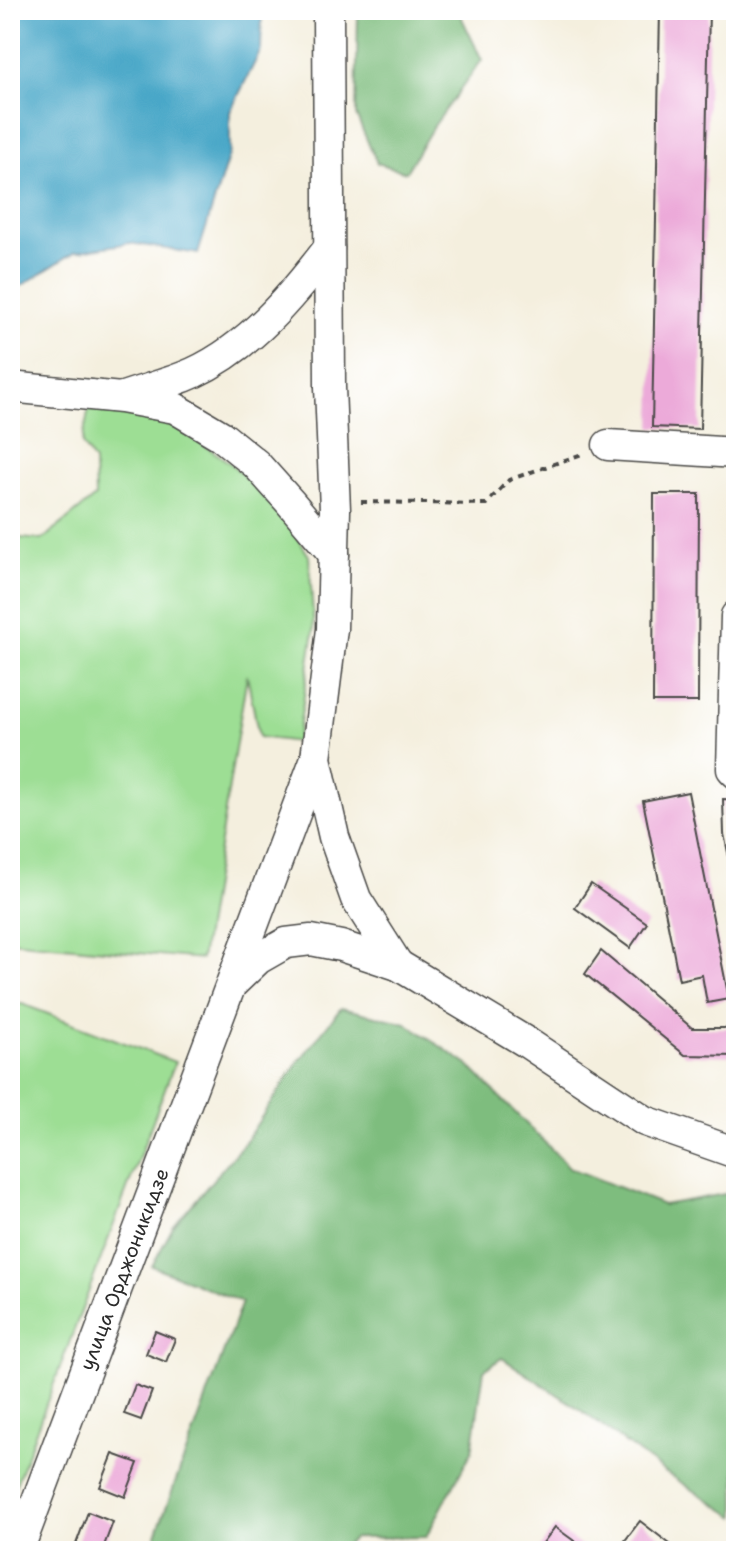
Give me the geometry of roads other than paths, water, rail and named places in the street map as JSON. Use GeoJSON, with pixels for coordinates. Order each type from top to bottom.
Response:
{"type":"FeatureCollection","features":[{"type":"Feature","properties":{"kind":"street"},"geometry":{"type":"LineString","coordinates":[[328,10],[330,387],[335,501],[332,629],[316,758],[334,837],[356,899],[398,965]]}},
{"type":"Feature","properties":{"kind":"street"},"geometry":{"type":"LineString","coordinates":[[121,398],[192,373],[223,357],[259,328],[300,285],[329,248]]}},
{"type":"Feature","properties":{"kind":"street"},"geometry":{"type":"LineString","coordinates":[[10,387],[121,398],[175,408],[220,435],[256,464],[334,554]]}},
{"type":"Feature","properties":{"kind":"street"},"geometry":{"type":"LineString","coordinates":[[608,445],[736,453]]}},
{"type":"Feature","properties":{"kind":"street"},"geometry":{"type":"LineString","coordinates":[[734,771],[736,616]]}},
{"type":"Feature","properties":{"kind":"street","name":"улица Орджоникидзе"},"geometry":{"type":"LineString","coordinates":[[18,1551],[316,758]]}},
{"type":"Feature","properties":{"kind":"street"},"geometry":{"type":"LineString","coordinates":[[231,986],[258,959],[286,943],[311,940],[341,946],[398,965],[526,1042],[645,1121],[736,1153]]}},
{"type":"Feature","properties":{"kind":"water"},"geometry":{"type":"Polygon","coordinates":[[[10,10],[262,10],[261,50],[230,112],[230,151],[198,254],[129,243],[75,252],[10,293],[10,10]]]}}]}
